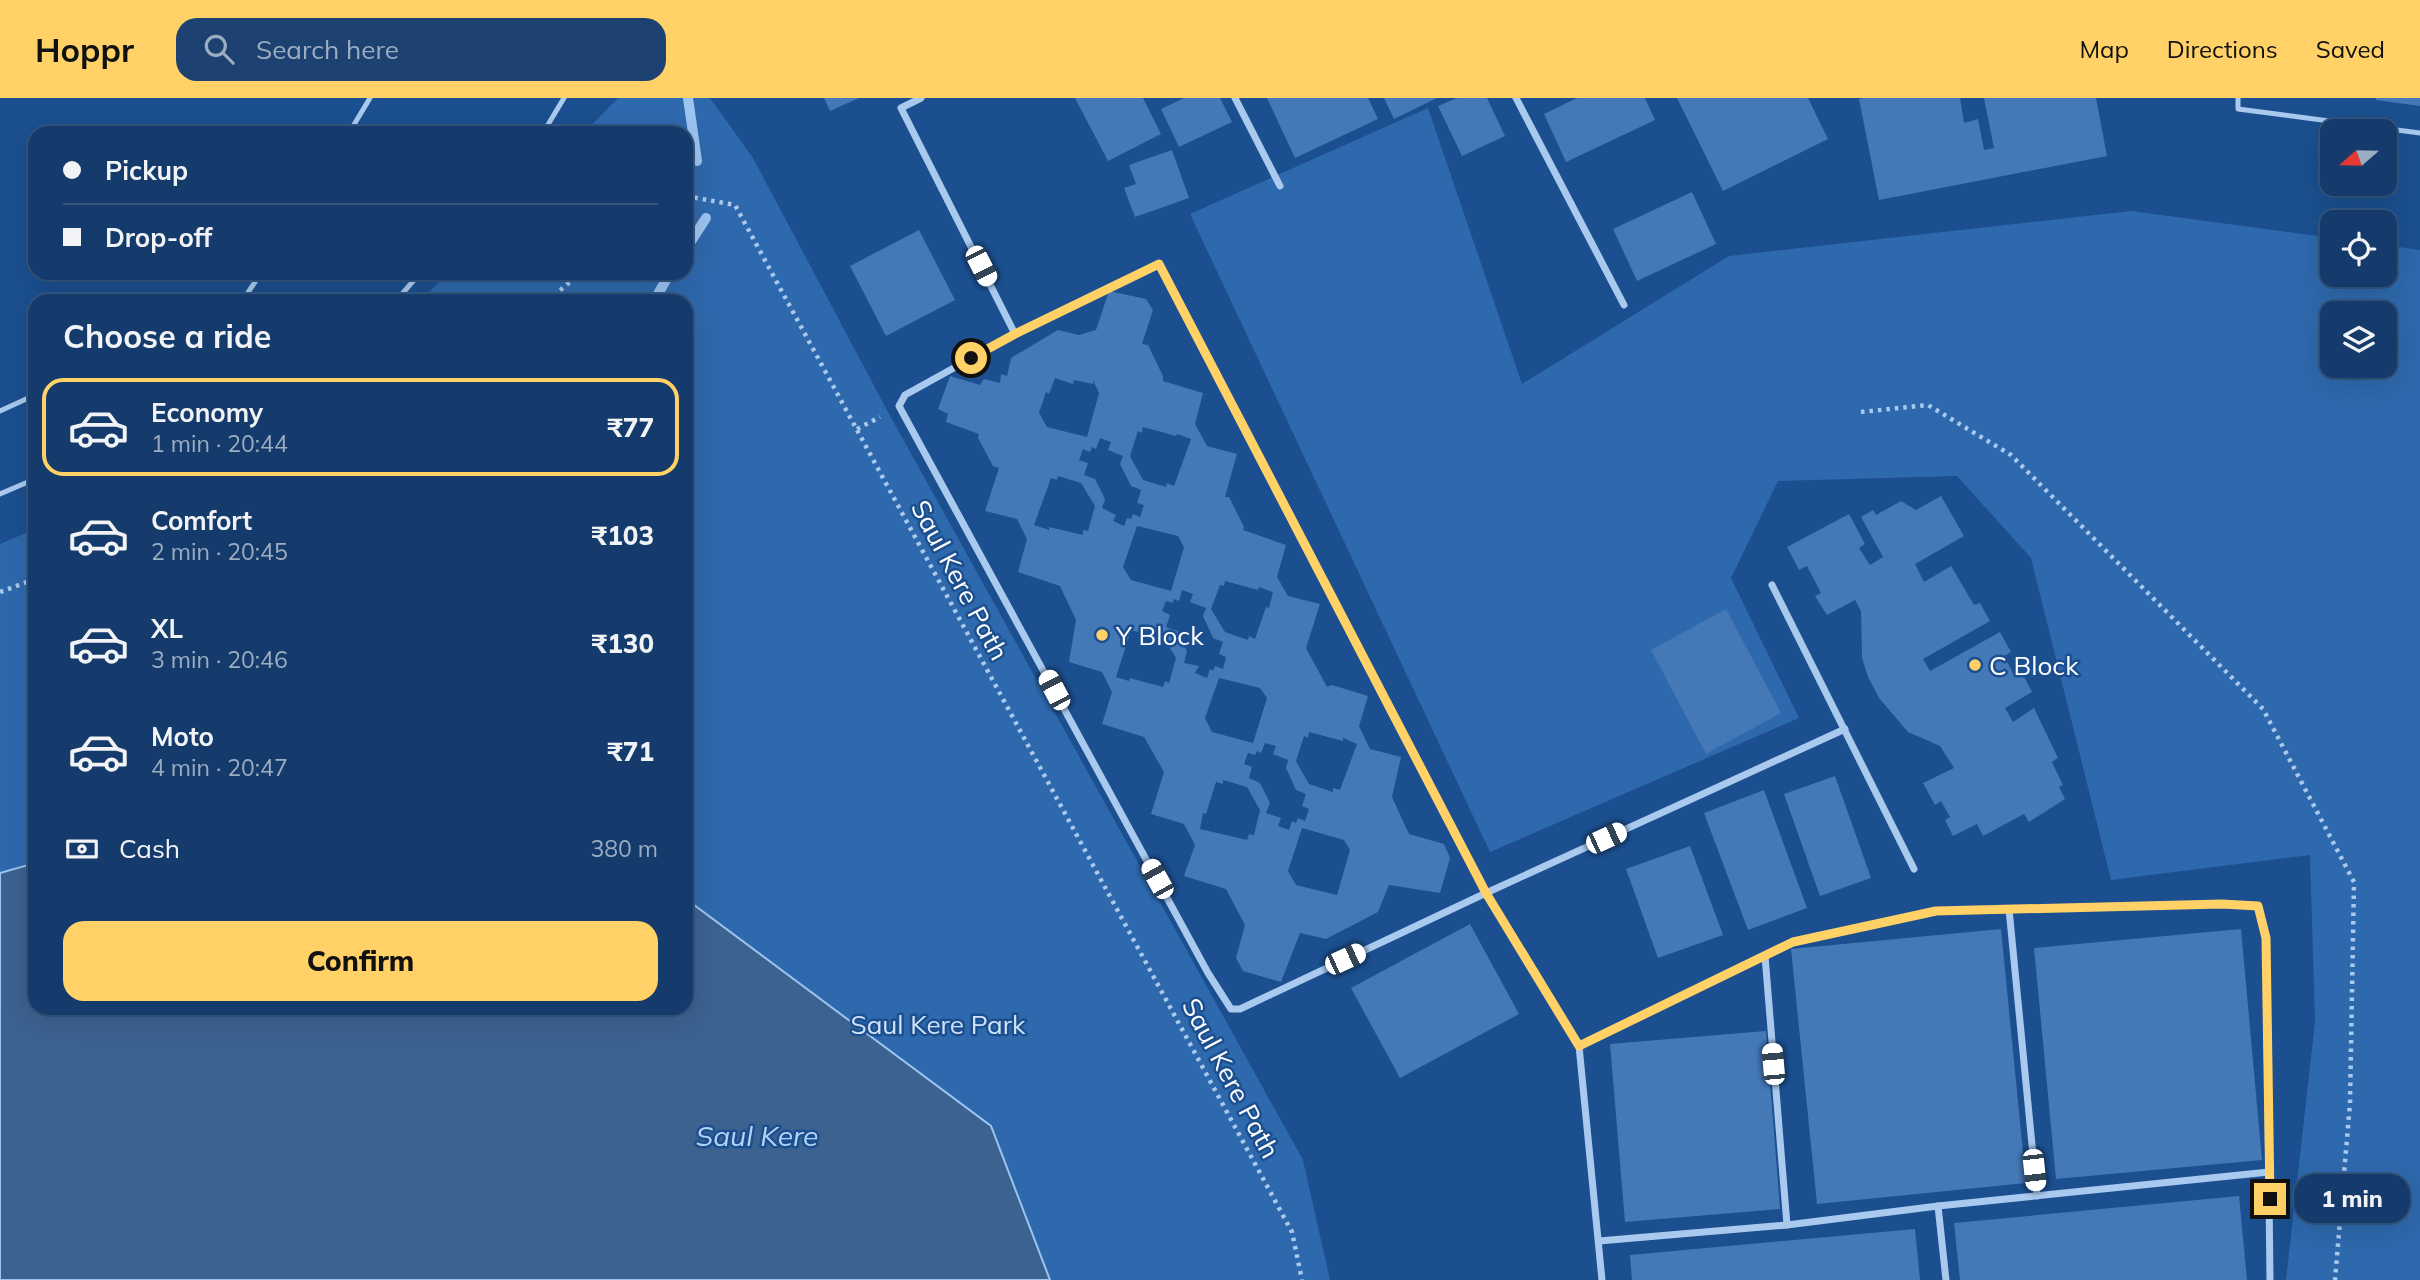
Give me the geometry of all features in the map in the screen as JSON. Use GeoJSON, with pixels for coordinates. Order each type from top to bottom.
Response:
{"type":"FeatureCollection","features":[{"type":"Feature","properties":{"kind":"street"},"geometry":{"type":"LineString","coordinates":[[921,98],[901,108],[1015,334]]}},
{"type":"Feature","properties":{"kind":"street"},"geometry":{"type":"LineString","coordinates":[[1235,98],[1280,186]]}},
{"type":"Feature","properties":{"kind":"street"},"geometry":{"type":"LineString","coordinates":[[1516,98],[1623,305]]}},
{"type":"Feature","properties":{"kind":"street"},"geometry":{"type":"LineString","coordinates":[[1602,1280],[1579,1046],[1486,893],[1159,264],[1015,334],[905,394],[899,407],[1231,1009],[1240,1009],[1486,893],[1845,729]]}},
{"type":"Feature","properties":{"kind":"street"},"geometry":{"type":"LineString","coordinates":[[1772,585],[1914,869]]}},
{"type":"Feature","properties":{"kind":"street"},"geometry":{"type":"LineString","coordinates":[[1579,1046],[1793,942],[1936,911],[2222,904],[2258,906],[2266,938],[2270,1280]]}},
{"type":"Feature","properties":{"kind":"street"},"geometry":{"type":"LineString","coordinates":[[2009,909],[2037,1196]]}},
{"type":"Feature","properties":{"kind":"street"},"geometry":{"type":"LineString","coordinates":[[1765,956],[1787,1225]]}},
{"type":"Feature","properties":{"kind":"street"},"geometry":{"type":"LineString","coordinates":[[1599,1241],[1787,1225],[1938,1206],[2269,1172]]}},
{"type":"Feature","properties":{"kind":"street"},"geometry":{"type":"LineString","coordinates":[[1938,1206],[1946,1280]]}},
{"type":"Feature","properties":{"kind":"lane"},"geometry":{"type":"LineString","coordinates":[[353,126],[370,98]]}},
{"type":"Feature","properties":{"kind":"lane"},"geometry":{"type":"LineString","coordinates":[[546,126],[564,98]]}},
{"type":"Feature","properties":{"kind":"lane"},"geometry":{"type":"LineString","coordinates":[[2238,98],[2238,110],[2420,133]]}},
{"type":"Feature","properties":{"kind":"lane"},"geometry":{"type":"LineString","coordinates":[[402,294],[414,280]]}},
{"type":"Feature","properties":{"kind":"lane"},"geometry":{"type":"LineString","coordinates":[[0,411],[28,398]]}},
{"type":"Feature","properties":{"kind":"lane"},"geometry":{"type":"LineString","coordinates":[[0,494],[28,482]]}},
{"type":"Feature","properties":{"kind":"path","name":"Saul Kere Path"},"geometry":{"type":"LineString","coordinates":[[693,197],[735,205],[1292,1232],[1302,1280]]}},
{"type":"Feature","properties":{"kind":"path"},"geometry":{"type":"LineString","coordinates":[[556,294],[572,280]]}},
{"type":"Feature","properties":{"kind":"path"},"geometry":{"type":"LineString","coordinates":[[1861,412],[1928,405],[2011,455],[2263,709],[2354,882],[2350,1103],[2335,1280]]}},
{"type":"Feature","properties":{"kind":"path"},"geometry":{"type":"LineString","coordinates":[[856,429],[888,412]]}},
{"type":"Feature","properties":{"kind":"path"},"geometry":{"type":"LineString","coordinates":[[0,592],[28,582]]}},
{"type":"Feature","properties":{"kind":"green space","name":"Saul Kere Park"},"geometry":{"type":"Polygon","coordinates":[[[618,98],[710,98],[753,158],[888,412],[1303,1160],[1330,1280],[0,1280],[0,544],[28,532],[28,1015],[693,1015],[693,294],[427,294],[441,280],[693,280],[693,126],[591,126],[618,98]]]}},
{"type":"Feature","properties":{"kind":"green space"},"geometry":{"type":"Polygon","coordinates":[[[1428,108],[1522,384],[1729,256],[2131,211],[2320,236],[2320,287],[2397,287],[2397,247],[2420,250],[2420,1280],[2286,1280],[2315,1022],[2310,855],[2111,880],[2031,558],[1957,476],[1778,481],[1731,578],[1799,718],[1490,852],[1190,214],[1428,108]]]}},
{"type":"Feature","properties":{"kind":"water","name":"Saul Kere"},"geometry":{"type":"Polygon","coordinates":[[[28,865],[28,1015],[693,1015],[693,904],[991,1126],[1050,1280],[0,1280],[0,873],[28,865]]]}},
{"type":"Feature","properties":{"kind":"building"},"geometry":{"type":"Polygon","coordinates":[[[824,98],[859,98],[830,111],[824,98]]]}},
{"type":"Feature","properties":{"kind":"building"},"geometry":{"type":"Polygon","coordinates":[[[1075,98],[1143,98],[1161,134],[1108,161],[1075,98]]]}},
{"type":"Feature","properties":{"kind":"building"},"geometry":{"type":"Polygon","coordinates":[[[1184,98],[1220,98],[1232,122],[1179,147],[1161,109],[1184,98]]]}},
{"type":"Feature","properties":{"kind":"building"},"geometry":{"type":"Polygon","coordinates":[[[1267,98],[1368,98],[1378,119],[1295,158],[1267,98]]]}},
{"type":"Feature","properties":{"kind":"building"},"geometry":{"type":"Polygon","coordinates":[[[1384,98],[1437,98],[1394,119],[1384,98]]]}},
{"type":"Feature","properties":{"kind":"building"},"geometry":{"type":"Polygon","coordinates":[[[1457,98],[1487,98],[1505,136],[1462,156],[1438,106],[1457,98]]]}},
{"type":"Feature","properties":{"kind":"building"},"geometry":{"type":"Polygon","coordinates":[[[1577,98],[1645,98],[1655,120],[1566,162],[1544,114],[1577,98]]]}},
{"type":"Feature","properties":{"kind":"building"},"geometry":{"type":"Polygon","coordinates":[[[1677,98],[1808,98],[1828,139],[1723,191],[1677,98]]]}},
{"type":"Feature","properties":{"kind":"building"},"geometry":{"type":"Polygon","coordinates":[[[1960,98],[1964,123],[1978,119],[1984,150],[1994,148],[1984,98],[2096,98],[2107,156],[1879,200],[1859,99],[1960,98]]]}},
{"type":"Feature","properties":{"kind":"building"},"geometry":{"type":"Polygon","coordinates":[[[2420,98],[2420,106],[2376,100],[2420,98]]]}},
{"type":"Feature","properties":{"kind":"building"},"geometry":{"type":"Polygon","coordinates":[[[1172,150],[1189,198],[1135,217],[1124,188],[1136,184],[1129,165],[1172,150]]]}},
{"type":"Feature","properties":{"kind":"building"},"geometry":{"type":"Polygon","coordinates":[[[1692,192],[1716,244],[1637,281],[1613,229],[1692,192]]]}},
{"type":"Feature","properties":{"kind":"building"},"geometry":{"type":"Polygon","coordinates":[[[919,230],[955,300],[886,336],[850,266],[919,230]]]}},
{"type":"Feature","properties":{"kind":"building","name":"Y Block"},"geometry":{"type":"Polygon","coordinates":[[[1109,291],[1146,299],[1153,310],[1142,344],[1148,345],[1163,381],[1203,393],[1195,424],[1207,446],[1237,454],[1225,497],[1229,497],[1243,530],[1286,545],[1277,577],[1288,596],[1320,604],[1306,648],[1327,687],[1332,685],[1368,696],[1359,726],[1370,749],[1401,757],[1392,797],[1409,834],[1444,844],[1450,858],[1440,893],[1389,885],[1378,912],[1326,939],[1300,933],[1281,982],[1243,971],[1236,958],[1245,925],[1226,889],[1184,876],[1195,845],[1184,824],[1151,814],[1164,772],[1144,737],[1102,724],[1112,692],[1102,672],[1069,662],[1076,620],[1060,586],[1018,572],[1027,539],[1017,519],[985,511],[999,468],[993,466],[978,438],[979,434],[946,422],[948,414],[938,409],[950,376],[980,385],[984,379],[1000,383],[1001,374],[1007,376],[1011,358],[1058,330],[1079,335],[1096,330],[1109,291]],[[1055,378],[1049,394],[1046,392],[1039,413],[1047,427],[1087,437],[1099,393],[1093,380],[1093,384],[1074,380],[1073,384],[1055,378]],[[1143,427],[1142,433],[1138,431],[1130,456],[1143,480],[1166,487],[1167,483],[1174,486],[1191,439],[1143,427]],[[1100,438],[1096,449],[1092,447],[1090,452],[1083,449],[1079,460],[1088,463],[1084,475],[1095,479],[1105,499],[1102,508],[1116,515],[1113,521],[1124,526],[1127,518],[1131,519],[1133,514],[1140,517],[1144,505],[1137,503],[1141,490],[1131,486],[1120,464],[1123,456],[1108,450],[1111,442],[1100,438]],[[1058,476],[1057,480],[1051,478],[1034,525],[1083,535],[1083,530],[1088,531],[1095,506],[1081,483],[1058,476]],[[1137,526],[1123,567],[1131,580],[1171,591],[1184,547],[1178,536],[1137,526]],[[1225,581],[1224,586],[1220,585],[1211,609],[1225,632],[1248,640],[1249,636],[1255,639],[1273,592],[1225,581]],[[1182,590],[1179,601],[1174,599],[1173,603],[1166,601],[1162,611],[1170,615],[1166,627],[1178,631],[1187,651],[1184,663],[1199,666],[1195,673],[1207,678],[1210,669],[1213,671],[1215,666],[1223,669],[1226,657],[1219,654],[1223,642],[1213,638],[1203,616],[1206,608],[1190,602],[1193,594],[1182,590]],[[1139,628],[1138,632],[1131,630],[1116,677],[1163,687],[1165,681],[1169,683],[1176,658],[1162,635],[1139,628]],[[1219,678],[1205,718],[1212,732],[1253,743],[1267,698],[1260,688],[1219,678]],[[1309,732],[1308,738],[1304,736],[1296,761],[1309,784],[1333,792],[1333,788],[1340,790],[1357,744],[1343,738],[1343,741],[1309,732]],[[1265,743],[1261,753],[1257,751],[1255,755],[1248,753],[1244,764],[1252,767],[1249,778],[1260,783],[1270,803],[1266,813],[1281,818],[1278,826],[1289,830],[1292,821],[1296,823],[1298,818],[1305,821],[1309,809],[1302,806],[1306,794],[1296,790],[1286,768],[1288,760],[1273,754],[1276,746],[1265,743]],[[1223,780],[1223,784],[1216,782],[1206,814],[1203,813],[1200,829],[1247,840],[1249,834],[1254,835],[1260,810],[1247,787],[1223,780]],[[1302,828],[1288,871],[1296,885],[1337,895],[1350,850],[1344,840],[1302,828]]]}},
{"type":"Feature","properties":{"kind":"building","name":"C Block"},"geometry":{"type":"Polygon","coordinates":[[[1941,496],[1964,536],[1915,564],[1924,582],[1951,566],[1974,605],[1980,603],[1990,621],[1923,659],[1930,671],[2000,632],[2011,652],[2004,656],[2014,675],[2021,671],[2032,692],[2005,708],[2013,722],[2034,708],[2058,758],[2052,762],[2063,785],[2059,787],[2065,799],[2029,822],[2024,814],[1983,836],[1977,824],[1953,836],[1945,820],[1950,817],[1941,801],[1935,805],[1923,783],[1954,768],[1940,746],[1908,732],[1879,698],[1862,658],[1861,611],[1855,600],[1827,615],[1815,596],[1821,593],[1807,566],[1799,570],[1787,547],[1849,514],[1865,544],[1859,548],[1870,565],[1883,557],[1861,517],[1873,510],[1876,515],[1901,501],[1916,510],[1941,496]]]}},
{"type":"Feature","properties":{"kind":"building"},"geometry":{"type":"Polygon","coordinates":[[[1726,609],[1781,713],[1706,754],[1651,650],[1726,609]]]}},
{"type":"Feature","properties":{"kind":"building"},"geometry":{"type":"Polygon","coordinates":[[[1835,776],[1871,878],[1820,896],[1784,794],[1835,776]]]}},
{"type":"Feature","properties":{"kind":"building"},"geometry":{"type":"Polygon","coordinates":[[[1764,790],[1807,908],[1748,930],[1704,813],[1764,790]]]}},
{"type":"Feature","properties":{"kind":"building"},"geometry":{"type":"Polygon","coordinates":[[[1690,846],[1723,935],[1658,958],[1626,869],[1690,846]]]}},
{"type":"Feature","properties":{"kind":"building"},"geometry":{"type":"Polygon","coordinates":[[[1470,924],[1519,1014],[1400,1078],[1351,988],[1470,924]]]}},
{"type":"Feature","properties":{"kind":"building"},"geometry":{"type":"Polygon","coordinates":[[[2001,929],[2026,1183],[1817,1204],[1791,949],[2001,929]]]}},
{"type":"Feature","properties":{"kind":"building"},"geometry":{"type":"Polygon","coordinates":[[[2241,929],[2262,1160],[2056,1179],[2034,948],[2241,929]]]}},
{"type":"Feature","properties":{"kind":"building"},"geometry":{"type":"Polygon","coordinates":[[[1766,1031],[1780,1209],[1625,1222],[1610,1044],[1766,1031]]]}},
{"type":"Feature","properties":{"kind":"building"},"geometry":{"type":"Polygon","coordinates":[[[2239,1196],[2247,1280],[1960,1280],[1954,1223],[2239,1196]]]}},
{"type":"Feature","properties":{"kind":"building"},"geometry":{"type":"Polygon","coordinates":[[[1915,1229],[1920,1280],[1632,1280],[1630,1255],[1915,1229]]]}},
{"type":"Feature","properties":{"kind":"waterway"},"geometry":{"type":"LineString","coordinates":[[688,98],[692,126]]}},
{"type":"Feature","properties":{"kind":"waterway"},"geometry":{"type":"LineString","coordinates":[[693,133],[697,161]]}},
{"type":"Feature","properties":{"kind":"waterway"},"geometry":{"type":"LineString","coordinates":[[693,238],[706,218]]}},
{"type":"Feature","properties":{"kind":"waterway"},"geometry":{"type":"LineString","coordinates":[[658,294],[666,280]]}},
{"type":"Feature","properties":{"kind":"place","name":"Y Block"},"geometry":{"type":"Point","coordinates":[1102,635]}},
{"type":"Feature","properties":{"kind":"place","name":"C Block"},"geometry":{"type":"Point","coordinates":[1975,665]}},
{"type":"Feature","properties":{"kind":"route"},"geometry":{"type":"LineString","coordinates":[[971,358],[1159,264],[1486,893],[1579,1046],[1793,942],[1936,911],[2222,904],[2258,906],[2266,938],[2270,1199]]}}]}
